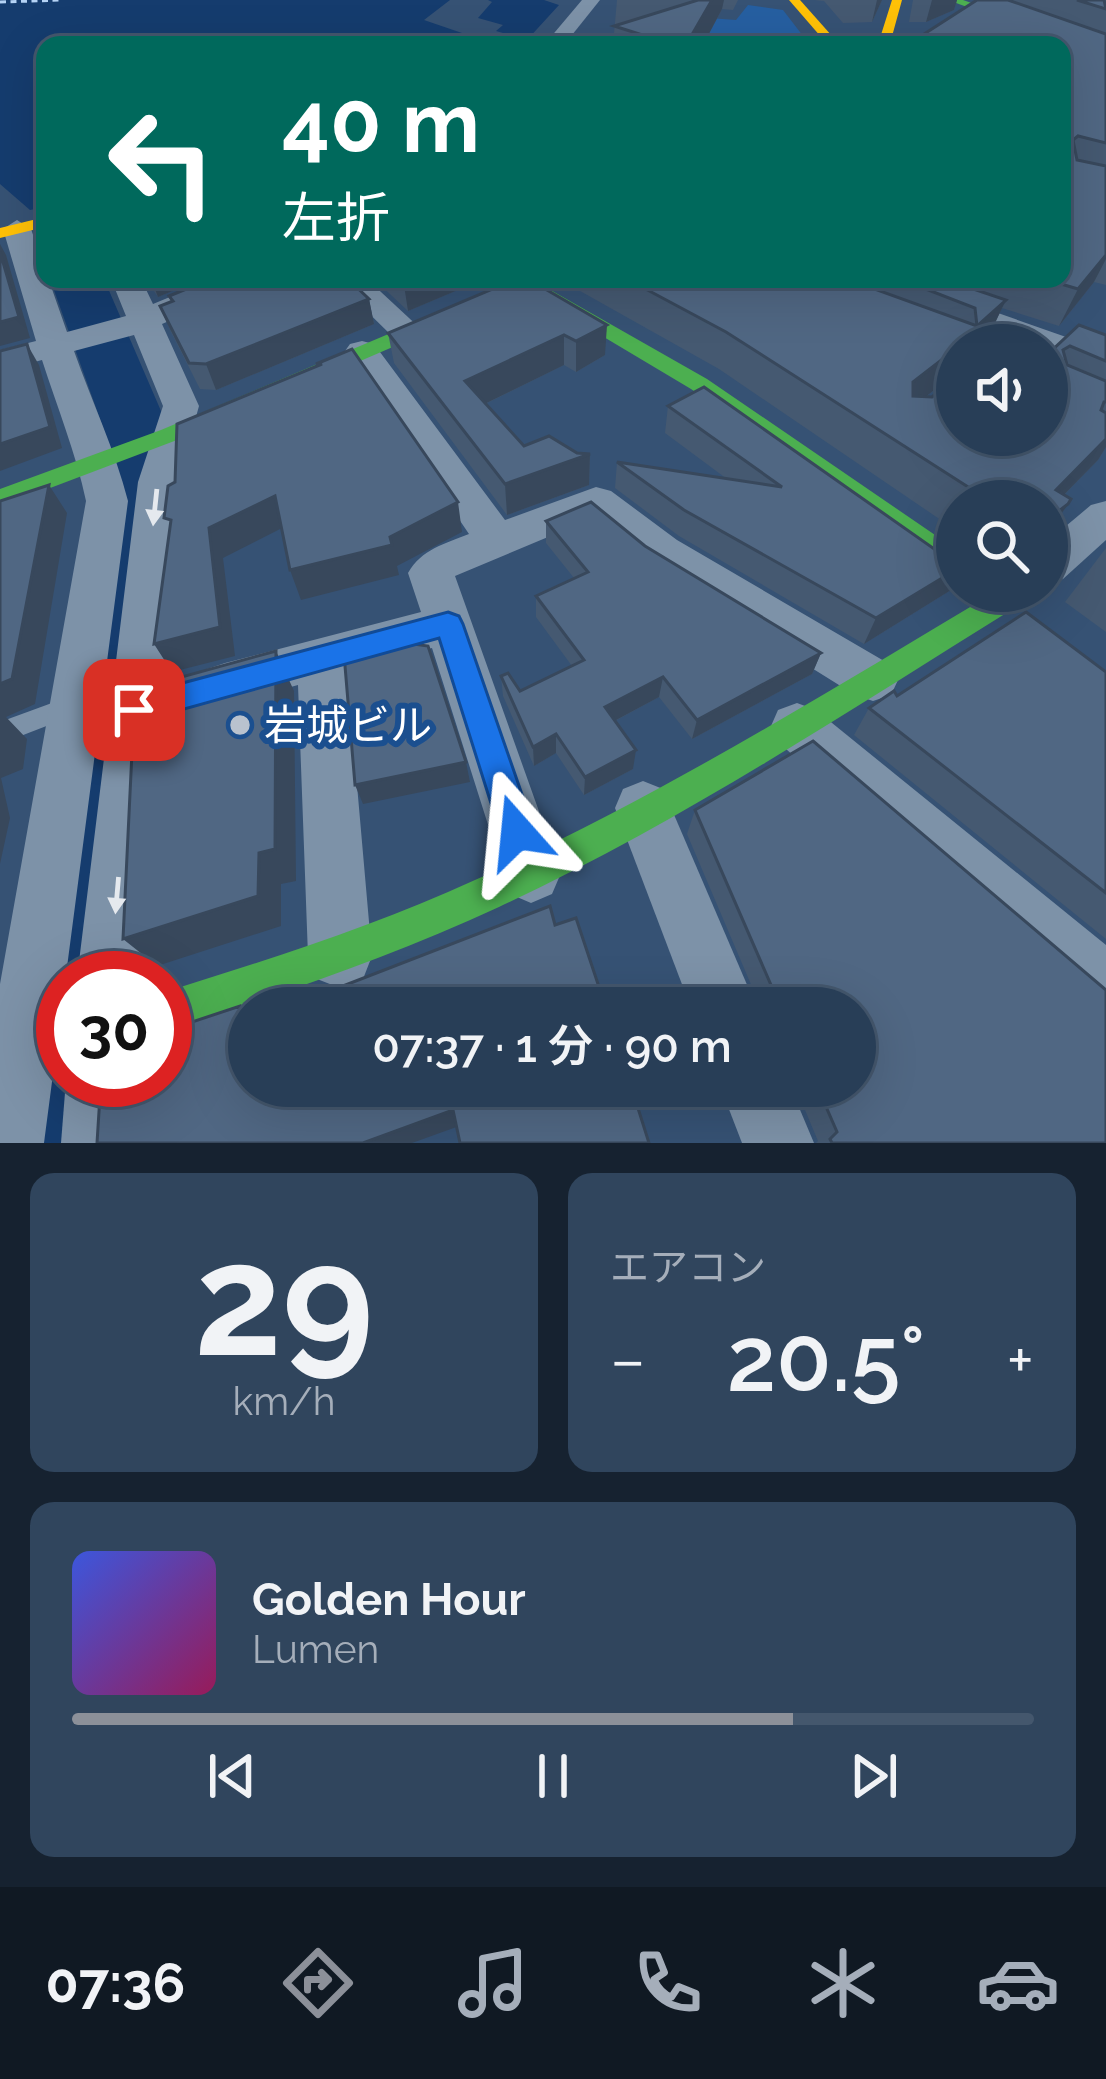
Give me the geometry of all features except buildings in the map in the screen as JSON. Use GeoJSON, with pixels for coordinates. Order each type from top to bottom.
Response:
{"type":"FeatureCollection","features":[{"type":"Feature","properties":{"kind":"main road"},"geometry":{"type":"LineString","coordinates":[[794,0],[813,17],[821,36]]}},
{"type":"Feature","properties":{"kind":"main road"},"geometry":{"type":"LineString","coordinates":[[886,36],[898,0]]}},
{"type":"Feature","properties":{"kind":"main road"},"geometry":{"type":"LineString","coordinates":[[953,0],[1055,36]]}},
{"type":"Feature","properties":{"kind":"main road"},"geometry":{"type":"LineString","coordinates":[[1071,42],[1106,54]]}},
{"type":"Feature","properties":{"kind":"main road"},"geometry":{"type":"LineString","coordinates":[[0,498],[92,452],[170,435],[513,288]]}},
{"type":"Feature","properties":{"kind":"main road"},"geometry":{"type":"LineString","coordinates":[[541,288],[699,384],[936,549]]}},
{"type":"Feature","properties":{"kind":"main road"},"geometry":{"type":"LineString","coordinates":[[192,1003],[340,956],[531,873],[797,726],[990,612]]}},
{"type":"Feature","properties":{"kind":"street"},"geometry":{"type":"LineString","coordinates":[[561,36],[591,0]]}},
{"type":"Feature","properties":{"kind":"street"},"geometry":{"type":"LineString","coordinates":[[21,228],[36,279]]}},
{"type":"Feature","properties":{"kind":"street"},"geometry":{"type":"LineString","coordinates":[[8,1143],[28,1052],[107,500],[39,288]]}},
{"type":"Feature","properties":{"kind":"street"},"geometry":{"type":"LineString","coordinates":[[0,361],[56,347],[135,308],[206,288]]}},
{"type":"Feature","properties":{"kind":"street"},"geometry":{"type":"LineString","coordinates":[[359,288],[406,331]]}},
{"type":"Feature","properties":{"kind":"street"},"geometry":{"type":"LineString","coordinates":[[893,288],[976,324]]}},
{"type":"Feature","properties":{"kind":"street"},"geometry":{"type":"LineString","coordinates":[[112,951],[158,482],[181,406],[135,308]]}},
{"type":"Feature","properties":{"kind":"street"},"geometry":{"type":"LineString","coordinates":[[362,351],[496,540]]}},
{"type":"Feature","properties":{"kind":"street"},"geometry":{"type":"LineString","coordinates":[[1068,353],[1106,363]]}},
{"type":"Feature","properties":{"kind":"street"},"geometry":{"type":"LineString","coordinates":[[531,873],[431,573],[439,564],[596,501],[661,552],[873,680]]}},
{"type":"Feature","properties":{"kind":"street"},"geometry":{"type":"LineString","coordinates":[[1068,549],[1106,516]]}},
{"type":"Feature","properties":{"kind":"street"},"geometry":{"type":"LineString","coordinates":[[134,710],[448,624]]}},
{"type":"Feature","properties":{"kind":"street"},"geometry":{"type":"LineString","coordinates":[[321,656],[340,956]]}},
{"type":"Feature","properties":{"kind":"street"},"geometry":{"type":"LineString","coordinates":[[797,726],[1106,987]]}},
{"type":"Feature","properties":{"kind":"street"},"geometry":{"type":"LineString","coordinates":[[644,808],[716,987]]}},
{"type":"Feature","properties":{"kind":"street"},"geometry":{"type":"LineString","coordinates":[[97,1143],[99,1107]]}},
{"type":"Feature","properties":{"kind":"street"},"geometry":{"type":"LineString","coordinates":[[763,1107],[778,1143]]}},
{"type":"Feature","properties":{"kind":"lane"},"geometry":{"type":"LineString","coordinates":[[0,733],[77,704]]}},
{"type":"Feature","properties":{"kind":"shaded area"},"geometry":{"type":"Polygon","coordinates":[[[0,0],[450,0],[424,20],[471,36],[36,36],[36,209],[30,210],[0,184],[0,0]]]}},
{"type":"Feature","properties":{"kind":"shaded area"},"geometry":{"type":"Polygon","coordinates":[[[488,0],[544,0],[559,5],[531,36],[513,36],[496,31],[503,25],[478,18],[492,2],[488,0]]]}},
{"type":"Feature","properties":{"kind":"shaded area"},"geometry":{"type":"Polygon","coordinates":[[[748,5],[783,10],[803,36],[675,36],[696,17],[736,20],[748,5]]]}},
{"type":"Feature","properties":{"kind":"shaded area"},"geometry":{"type":"Polygon","coordinates":[[[53,288],[108,288],[161,411],[96,951],[40,951],[105,433],[53,288]]]}},
{"type":"Feature","properties":{"kind":"shaded area"},"geometry":{"type":"Polygon","coordinates":[[[36,983],[36,1107],[78,1107],[73,1143],[16,1143],[36,983]]]}},
{"type":"Feature","properties":{"kind":"ferry route"},"geometry":{"type":"LineString","coordinates":[[0,2],[62,0]]}},
{"type":"Feature","properties":{"kind":"traffic: fast"},"geometry":{"type":"LineString","coordinates":[[953,0],[1055,36]]}},
{"type":"Feature","properties":{"kind":"traffic: fast"},"geometry":{"type":"LineString","coordinates":[[1071,42],[1106,54]]}},
{"type":"Feature","properties":{"kind":"traffic: fast"},"geometry":{"type":"LineString","coordinates":[[0,498],[169,435],[514,288]]}},
{"type":"Feature","properties":{"kind":"traffic: fast"},"geometry":{"type":"LineString","coordinates":[[534,288],[699,384],[936,549]]}},
{"type":"Feature","properties":{"kind":"traffic: fast"},"geometry":{"type":"LineString","coordinates":[[192,1003],[396,932],[530,873],[717,773],[985,612]]}},
{"type":"Feature","properties":{"kind":"traffic: slow"},"geometry":{"type":"LineString","coordinates":[[794,0],[826,36]]}},
{"type":"Feature","properties":{"kind":"traffic: slow"},"geometry":{"type":"LineString","coordinates":[[886,36],[897,0]]}},
{"type":"Feature","properties":{"kind":"traffic: slow"},"geometry":{"type":"LineString","coordinates":[[0,233],[36,224]]}},
{"type":"Feature","properties":{"kind":"place","name":"岩城ビル"},"geometry":{"type":"Point","coordinates":[240,725]}},
{"type":"Feature","properties":{"kind":"route"},"geometry":{"type":"LineString","coordinates":[[134,710],[448,624],[517,832]]}}]}
